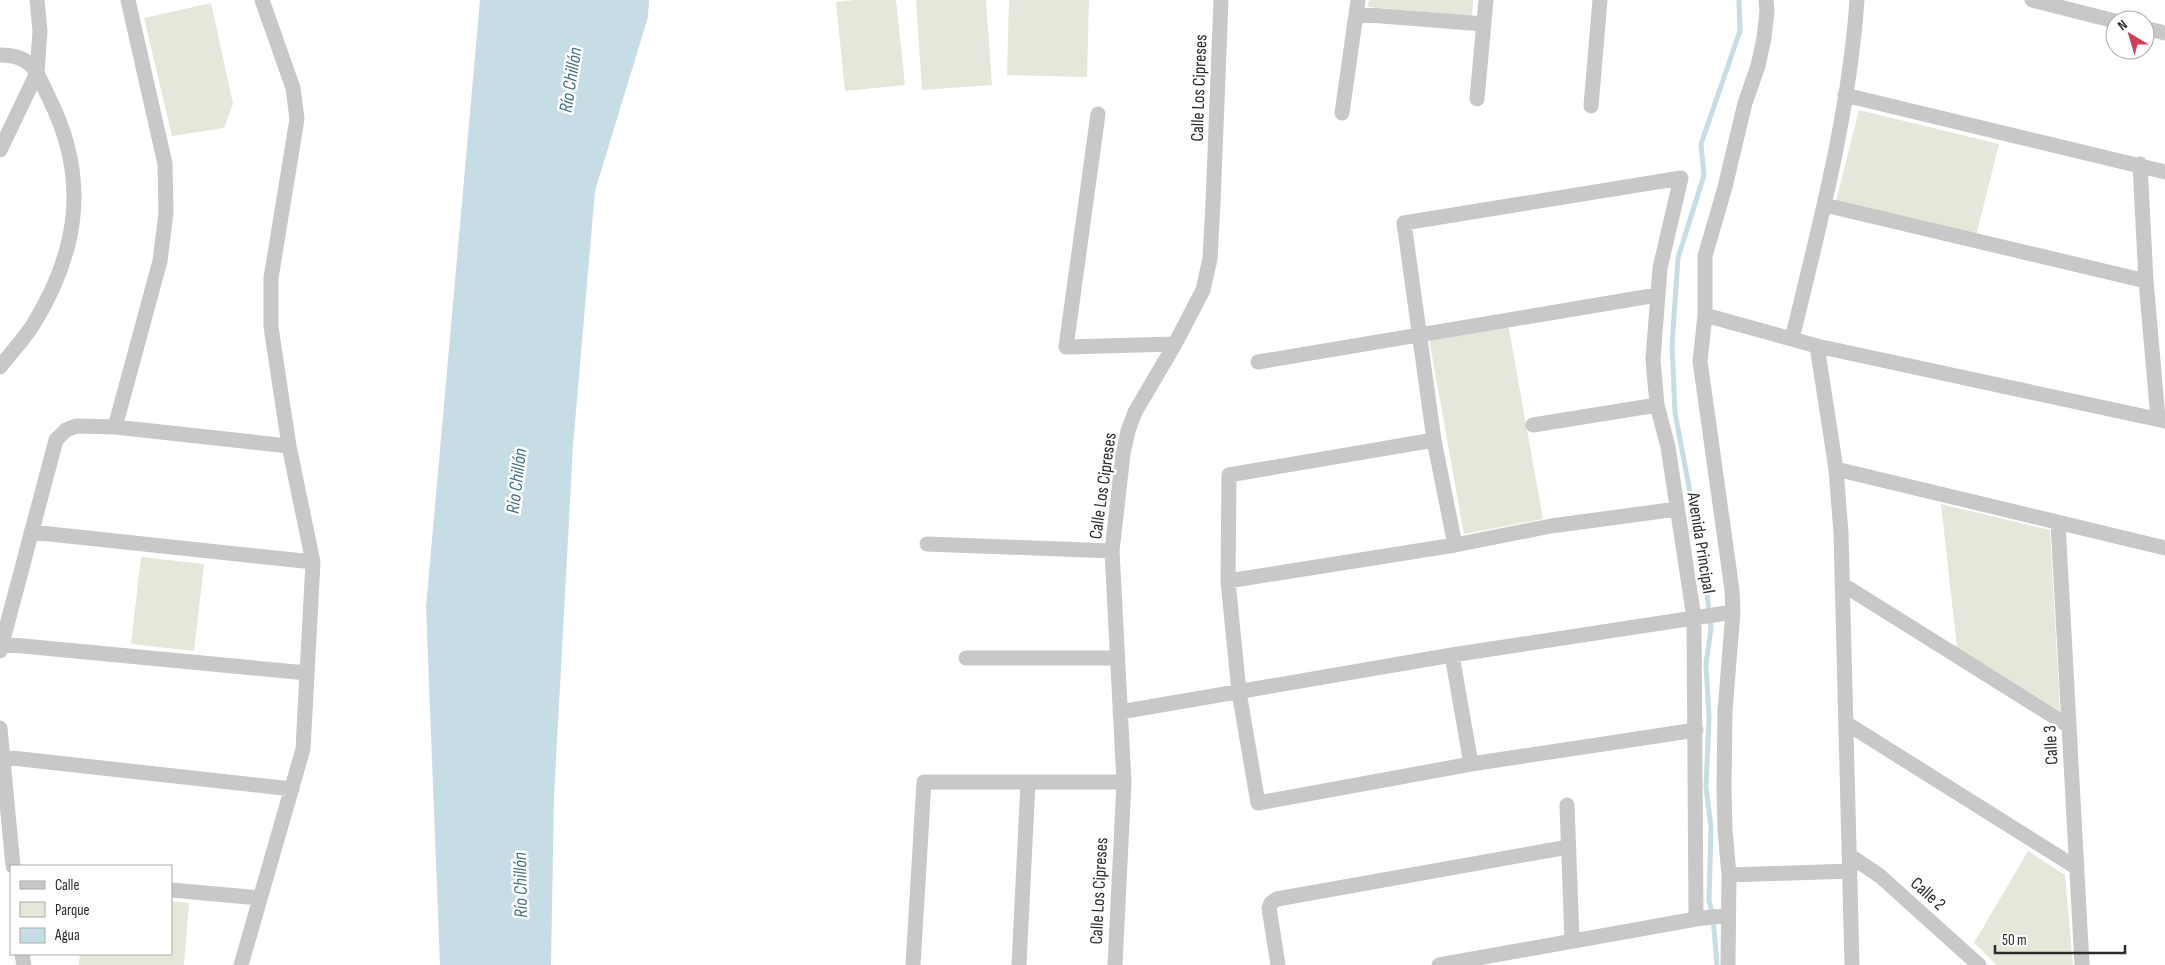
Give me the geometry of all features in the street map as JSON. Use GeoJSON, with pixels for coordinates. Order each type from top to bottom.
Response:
{"type":"FeatureCollection","features":[{"type":"Feature","properties":{"kind":"street"},"geometry":{"type":"LineString","coordinates":[[0,150],[37,72],[40,31],[37,0]]}},
{"type":"Feature","properties":{"kind":"street"},"geometry":{"type":"LineString","coordinates":[[115,427],[160,261],[166,213],[165,164],[128,0]]}},
{"type":"Feature","properties":{"kind":"street"},"geometry":{"type":"LineString","coordinates":[[241,965],[303,749],[313,562],[289,446],[271,327],[271,278],[297,119],[293,88],[262,0]]}},
{"type":"Feature","properties":{"kind":"street","name":"Calle Los Cipreses"},"geometry":{"type":"LineString","coordinates":[[1115,965],[1124,782],[1112,551],[1123,454],[1128,431],[1135,412],[1175,344],[1203,290],[1210,259],[1220,0]]}},
{"type":"Feature","properties":{"kind":"street"},"geometry":{"type":"LineString","coordinates":[[1477,99],[1486,0]]}},
{"type":"Feature","properties":{"kind":"street"},"geometry":{"type":"LineString","coordinates":[[1591,106],[1600,0]]}},
{"type":"Feature","properties":{"kind":"street","name":"Avenida Principal"},"geometry":{"type":"LineString","coordinates":[[1728,965],[1729,875],[1725,830],[1726,613],[1731,570],[1708,428],[1700,361],[1705,315],[1705,256],[1726,187],[1745,103],[1760,57],[1765,29],[1766,0]]}},
{"type":"Feature","properties":{"kind":"street"},"geometry":{"type":"LineString","coordinates":[[1792,339],[1825,205],[1844,95],[1857,0]]}},
{"type":"Feature","properties":{"kind":"street"},"geometry":{"type":"LineString","coordinates":[[2032,0],[2105,18]]}},
{"type":"Feature","properties":{"kind":"street"},"geometry":{"type":"LineString","coordinates":[[1342,113],[1357,7],[1484,24]]}},
{"type":"Feature","properties":{"kind":"street"},"geometry":{"type":"LineString","coordinates":[[0,55],[17,55],[37,72],[62,123],[73,168],[75,209],[66,250],[50,294],[32,326],[0,367]]}},
{"type":"Feature","properties":{"kind":"street"},"geometry":{"type":"LineString","coordinates":[[1844,95],[2140,164],[2165,172]]}},
{"type":"Feature","properties":{"kind":"street"},"geometry":{"type":"LineString","coordinates":[[1098,114],[1066,347],[1175,344]]}},
{"type":"Feature","properties":{"kind":"street"},"geometry":{"type":"LineString","coordinates":[[1705,315],[1817,346],[2162,420],[2146,281],[2140,164]]}},
{"type":"Feature","properties":{"kind":"street","name":"Avenida Principal"},"geometry":{"type":"LineString","coordinates":[[1419,335],[1404,223],[1682,178],[1660,268],[1657,295],[1657,323],[1652,358],[1658,404],[1668,447],[1677,509],[1699,617],[1694,797],[1696,919]]}},
{"type":"Feature","properties":{"kind":"street"},"geometry":{"type":"LineString","coordinates":[[1825,205],[2146,281]]}},
{"type":"Feature","properties":{"kind":"street"},"geometry":{"type":"LineString","coordinates":[[1258,362],[1657,295]]}},
{"type":"Feature","properties":{"kind":"street"},"geometry":{"type":"LineString","coordinates":[[1419,335],[1434,440],[1455,545]]}},
{"type":"Feature","properties":{"kind":"street"},"geometry":{"type":"LineString","coordinates":[[1817,346],[1836,469],[1841,533],[1852,965]]}},
{"type":"Feature","properties":{"kind":"street"},"geometry":{"type":"LineString","coordinates":[[1533,425],[1658,404]]}},
{"type":"Feature","properties":{"kind":"street"},"geometry":{"type":"LineString","coordinates":[[289,446],[115,427],[76,426],[66,430],[56,440],[1,648],[307,673]]}},
{"type":"Feature","properties":{"kind":"street"},"geometry":{"type":"LineString","coordinates":[[1434,440],[1229,475],[1228,581],[1239,692],[1258,804],[1471,764],[1696,730]]}},
{"type":"Feature","properties":{"kind":"street"},"geometry":{"type":"LineString","coordinates":[[1836,469],[2165,548]]}},
{"type":"Feature","properties":{"kind":"street"},"geometry":{"type":"LineString","coordinates":[[1228,581],[1455,545],[1551,526],[1677,509]]}},
{"type":"Feature","properties":{"kind":"street","name":"Calle 3"},"geometry":{"type":"LineString","coordinates":[[2058,523],[2082,965]]}},
{"type":"Feature","properties":{"kind":"street"},"geometry":{"type":"LineString","coordinates":[[32,532],[313,562]]}},
{"type":"Feature","properties":{"kind":"street"},"geometry":{"type":"LineString","coordinates":[[927,544],[1112,551]]}},
{"type":"Feature","properties":{"kind":"street"},"geometry":{"type":"LineString","coordinates":[[1842,584],[2069,726]]}},
{"type":"Feature","properties":{"kind":"street"},"geometry":{"type":"LineString","coordinates":[[1120,712],[1452,655],[1726,613]]}},
{"type":"Feature","properties":{"kind":"street"},"geometry":{"type":"LineString","coordinates":[[1452,655],[1471,764]]}},
{"type":"Feature","properties":{"kind":"street"},"geometry":{"type":"LineString","coordinates":[[966,658],[1117,658]]}},
{"type":"Feature","properties":{"kind":"street"},"geometry":{"type":"LineString","coordinates":[[1846,724],[2077,868]]}},
{"type":"Feature","properties":{"kind":"street"},"geometry":{"type":"LineString","coordinates":[[0,728],[13,865]]}},
{"type":"Feature","properties":{"kind":"street"},"geometry":{"type":"LineString","coordinates":[[3,757],[292,788]]}},
{"type":"Feature","properties":{"kind":"street"},"geometry":{"type":"LineString","coordinates":[[913,965],[924,782],[1124,782]]}},
{"type":"Feature","properties":{"kind":"street"},"geometry":{"type":"LineString","coordinates":[[1019,965],[1028,782]]}},
{"type":"Feature","properties":{"kind":"street"},"geometry":{"type":"LineString","coordinates":[[1567,805],[1572,940]]}},
{"type":"Feature","properties":{"kind":"street"},"geometry":{"type":"LineString","coordinates":[[1278,965],[1268,908],[1277,899],[1568,848]]}},
{"type":"Feature","properties":{"kind":"street","name":"Calle 2"},"geometry":{"type":"LineString","coordinates":[[1849,855],[1880,876],[1980,965]]}},
{"type":"Feature","properties":{"kind":"street"},"geometry":{"type":"LineString","coordinates":[[1729,875],[1850,871]]}},
{"type":"Feature","properties":{"kind":"street"},"geometry":{"type":"LineString","coordinates":[[172,890],[260,898]]}},
{"type":"Feature","properties":{"kind":"street"},"geometry":{"type":"LineString","coordinates":[[1439,965],[1572,940],[1696,919],[1728,916]]}},
{"type":"Feature","properties":{"kind":"green space"},"geometry":{"type":"Polygon","coordinates":[[[896,0],[905,85],[845,91],[836,2],[896,0]]]}},
{"type":"Feature","properties":{"kind":"green space"},"geometry":{"type":"Polygon","coordinates":[[[916,0],[986,0],[992,85],[922,90],[916,0]]]}},
{"type":"Feature","properties":{"kind":"green space"},"geometry":{"type":"Polygon","coordinates":[[[1009,0],[1089,0],[1087,77],[1007,75],[1009,0]]]}},
{"type":"Feature","properties":{"kind":"green space"},"geometry":{"type":"Polygon","coordinates":[[[1369,0],[1473,0],[1472,16],[1368,7],[1369,0]]]}},
{"type":"Feature","properties":{"kind":"green space"},"geometry":{"type":"Polygon","coordinates":[[[211,3],[233,104],[224,128],[172,136],[144,18],[211,3]]]}},
{"type":"Feature","properties":{"kind":"green space"},"geometry":{"type":"Polygon","coordinates":[[[1859,110],[1999,144],[1976,236],[1836,201],[1859,110]]]}},
{"type":"Feature","properties":{"kind":"green space"},"geometry":{"type":"Polygon","coordinates":[[[1508,324],[1543,519],[1464,534],[1429,339],[1508,324]]]}},
{"type":"Feature","properties":{"kind":"green space"},"geometry":{"type":"Polygon","coordinates":[[[1941,504],[2050,530],[2060,711],[1957,648],[1941,504]]]}},
{"type":"Feature","properties":{"kind":"green space"},"geometry":{"type":"Polygon","coordinates":[[[141,557],[204,564],[194,651],[131,644],[141,557]]]}},
{"type":"Feature","properties":{"kind":"green space"},"geometry":{"type":"Polygon","coordinates":[[[2028,851],[2065,875],[2073,965],[1997,965],[1974,943],[2028,851]]]}},
{"type":"Feature","properties":{"kind":"green space"},"geometry":{"type":"Polygon","coordinates":[[[172,901],[189,903],[184,965],[79,965],[80,955],[172,955],[172,901]]]}},
{"type":"Feature","properties":{"kind":"water","name":"Río Chillón"},"geometry":{"type":"Polygon","coordinates":[[[480,0],[649,0],[648,17],[595,191],[573,446],[554,797],[551,965],[440,965],[426,607],[480,0]]]}},
{"type":"Feature","properties":{"kind":"waterway"},"geometry":{"type":"LineString","coordinates":[[1717,965],[1713,917],[1709,900],[1711,827],[1706,787],[1709,718],[1706,664],[1711,629],[1704,566],[1675,413],[1672,345],[1678,258],[1704,175],[1701,144],[1740,31],[1739,0]]}}]}
